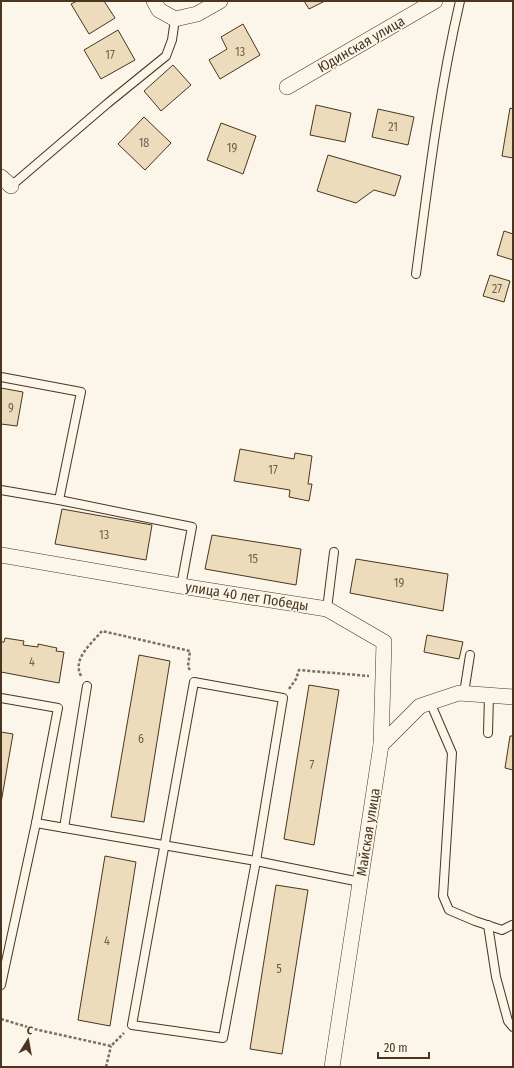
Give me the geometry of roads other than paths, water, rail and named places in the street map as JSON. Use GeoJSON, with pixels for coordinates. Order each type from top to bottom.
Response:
{"type":"FeatureCollection","features":[{"type":"Feature","properties":{"kind":"street"},"geometry":{"type":"LineString","coordinates":[[154,1],[159,10],[175,19],[197,14],[220,1]]}},
{"type":"Feature","properties":{"kind":"street","name":"Юдинская улица"},"geometry":{"type":"LineString","coordinates":[[287,87],[435,1]]}},
{"type":"Feature","properties":{"kind":"street","name":"улица 40 лет Победы"},"geometry":{"type":"LineString","coordinates":[[1,555],[327,609],[384,642],[381,745]]}},
{"type":"Feature","properties":{"kind":"street"},"geometry":{"type":"LineString","coordinates":[[381,745],[420,706],[430,702],[459,693],[513,697]]}},
{"type":"Feature","properties":{"kind":"street","name":"Майская улица"},"geometry":{"type":"LineString","coordinates":[[332,1067],[381,745]]}},
{"type":"Feature","properties":{"kind":"lane"},"geometry":{"type":"LineString","coordinates":[[416,274],[431,161],[447,62],[460,1]]}},
{"type":"Feature","properties":{"kind":"lane"},"geometry":{"type":"LineString","coordinates":[[6,182],[102,108],[166,56],[172,40],[175,19]]}},
{"type":"Feature","properties":{"kind":"lane"},"geometry":{"type":"LineString","coordinates":[[1,377],[81,392],[59,500]]}},
{"type":"Feature","properties":{"kind":"lane"},"geometry":{"type":"LineString","coordinates":[[1,490],[59,500],[192,527],[181,586]]}},
{"type":"Feature","properties":{"kind":"lane"},"geometry":{"type":"LineString","coordinates":[[327,609],[334,552]]}},
{"type":"Feature","properties":{"kind":"lane"},"geometry":{"type":"LineString","coordinates":[[464,693],[470,655]]}},
{"type":"Feature","properties":{"kind":"lane"},"geometry":{"type":"LineString","coordinates":[[194,682],[283,698],[256,861],[223,1038],[132,1025],[194,682]]}},
{"type":"Feature","properties":{"kind":"lane"},"geometry":{"type":"LineString","coordinates":[[64,828],[87,686]]}},
{"type":"Feature","properties":{"kind":"lane"},"geometry":{"type":"LineString","coordinates":[[488,732],[489,695]]}},
{"type":"Feature","properties":{"kind":"lane"},"geometry":{"type":"LineString","coordinates":[[1,698],[58,708],[36,823],[1,985]]}},
{"type":"Feature","properties":{"kind":"lane"},"geometry":{"type":"LineString","coordinates":[[430,702],[452,753],[443,896],[449,910],[502,930],[512,925]]}},
{"type":"Feature","properties":{"kind":"lane"},"geometry":{"type":"LineString","coordinates":[[36,823],[256,861],[360,882]]}},
{"type":"Feature","properties":{"kind":"lane"},"geometry":{"type":"LineString","coordinates":[[488,925],[496,977],[508,1021],[513,1027]]}}]}
